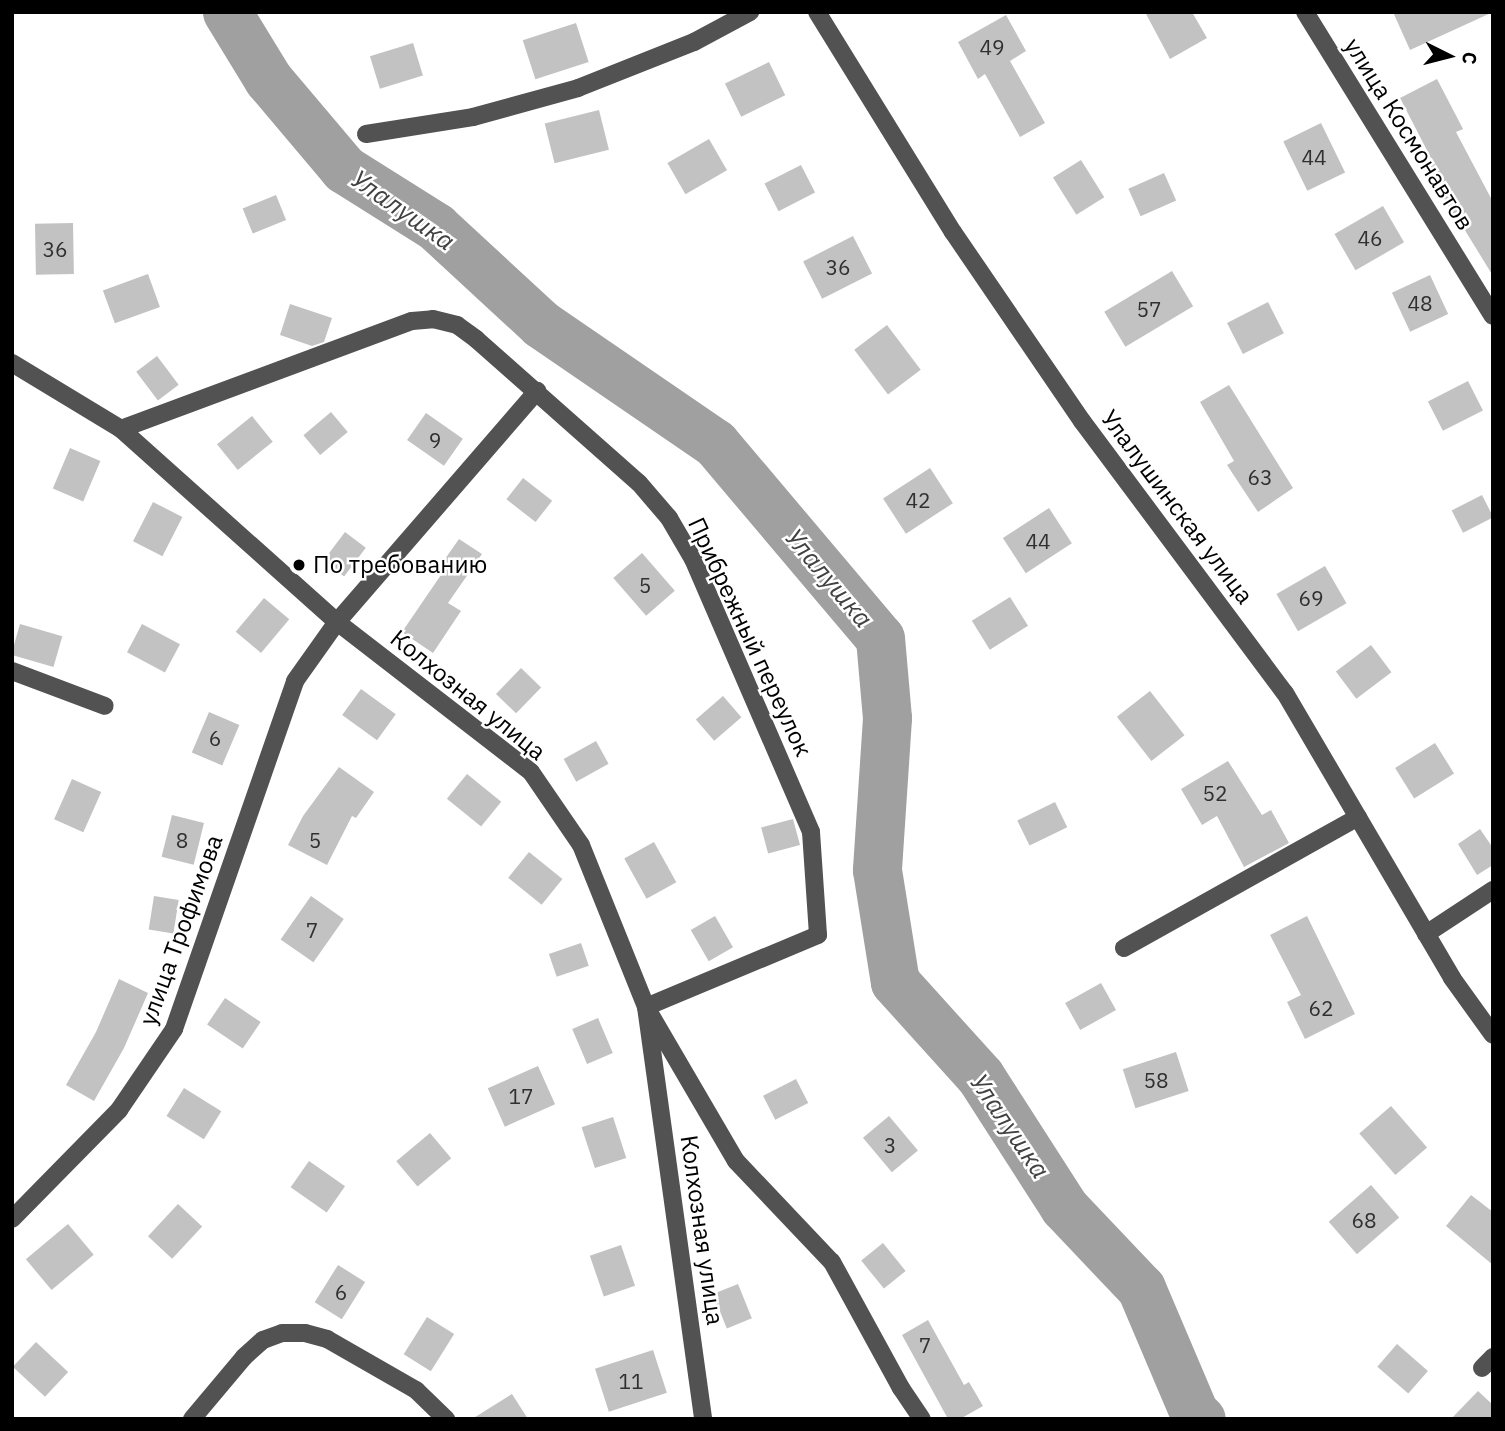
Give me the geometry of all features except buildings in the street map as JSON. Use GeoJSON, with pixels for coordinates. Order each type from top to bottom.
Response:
{"type":"FeatureCollection","features":[{"type":"Feature","properties":{"kind":"street"},"geometry":{"type":"LineString","coordinates":[[366,134],[473,117],[578,88],[694,42],[750,12]]}},
{"type":"Feature","properties":{"kind":"street","name":"Улалушинская улица"},"geometry":{"type":"LineString","coordinates":[[817,12],[953,232],[1082,421],[1285,693],[1452,978],[1493,1035]]}},
{"type":"Feature","properties":{"kind":"street","name":"улица Космонавтов"},"geometry":{"type":"LineString","coordinates":[[1305,12],[1493,316]]}},
{"type":"Feature","properties":{"kind":"street","name":"Прибрежный переулок"},"geometry":{"type":"LineString","coordinates":[[121,429],[412,321],[433,319],[457,325],[537,391],[639,483],[669,518],[693,559],[811,832],[818,935],[646,1007]]}},
{"type":"Feature","properties":{"kind":"street","name":"Колхозная улица"},"geometry":{"type":"LineString","coordinates":[[12,363],[121,429],[337,621],[530,772],[580,845],[646,1007],[703,1419]]}},
{"type":"Feature","properties":{"kind":"street","name":"улица Трофимова"},"geometry":{"type":"LineString","coordinates":[[12,1219],[119,1110],[174,1029],[295,681],[337,621],[537,391]]}},
{"type":"Feature","properties":{"kind":"street"},"geometry":{"type":"LineString","coordinates":[[12,671],[104,706]]}},
{"type":"Feature","properties":{"kind":"street"},"geometry":{"type":"LineString","coordinates":[[1124,948],[1358,817]]}},
{"type":"Feature","properties":{"kind":"street"},"geometry":{"type":"LineString","coordinates":[[1426,934],[1493,890]]}},
{"type":"Feature","properties":{"kind":"street"},"geometry":{"type":"LineString","coordinates":[[646,1007],[736,1161],[832,1262],[901,1388],[922,1419]]}},
{"type":"Feature","properties":{"kind":"street"},"geometry":{"type":"LineString","coordinates":[[192,1419],[244,1357],[263,1340],[282,1333],[305,1333],[327,1339],[416,1390],[446,1419]]}},
{"type":"Feature","properties":{"kind":"waterway","name":"Улалушка"},"geometry":{"type":"LineString","coordinates":[[227,12],[268,79],[344,169],[436,227],[541,324],[715,443],[880,638],[887,718],[877,870],[895,982],[980,1076],[1064,1207],[1141,1288],[1194,1413],[1201,1419]]}},
{"type":"Feature","properties":{"kind":"place","name":"По требованию"},"geometry":{"type":"Point","coordinates":[299,565]}}]}
